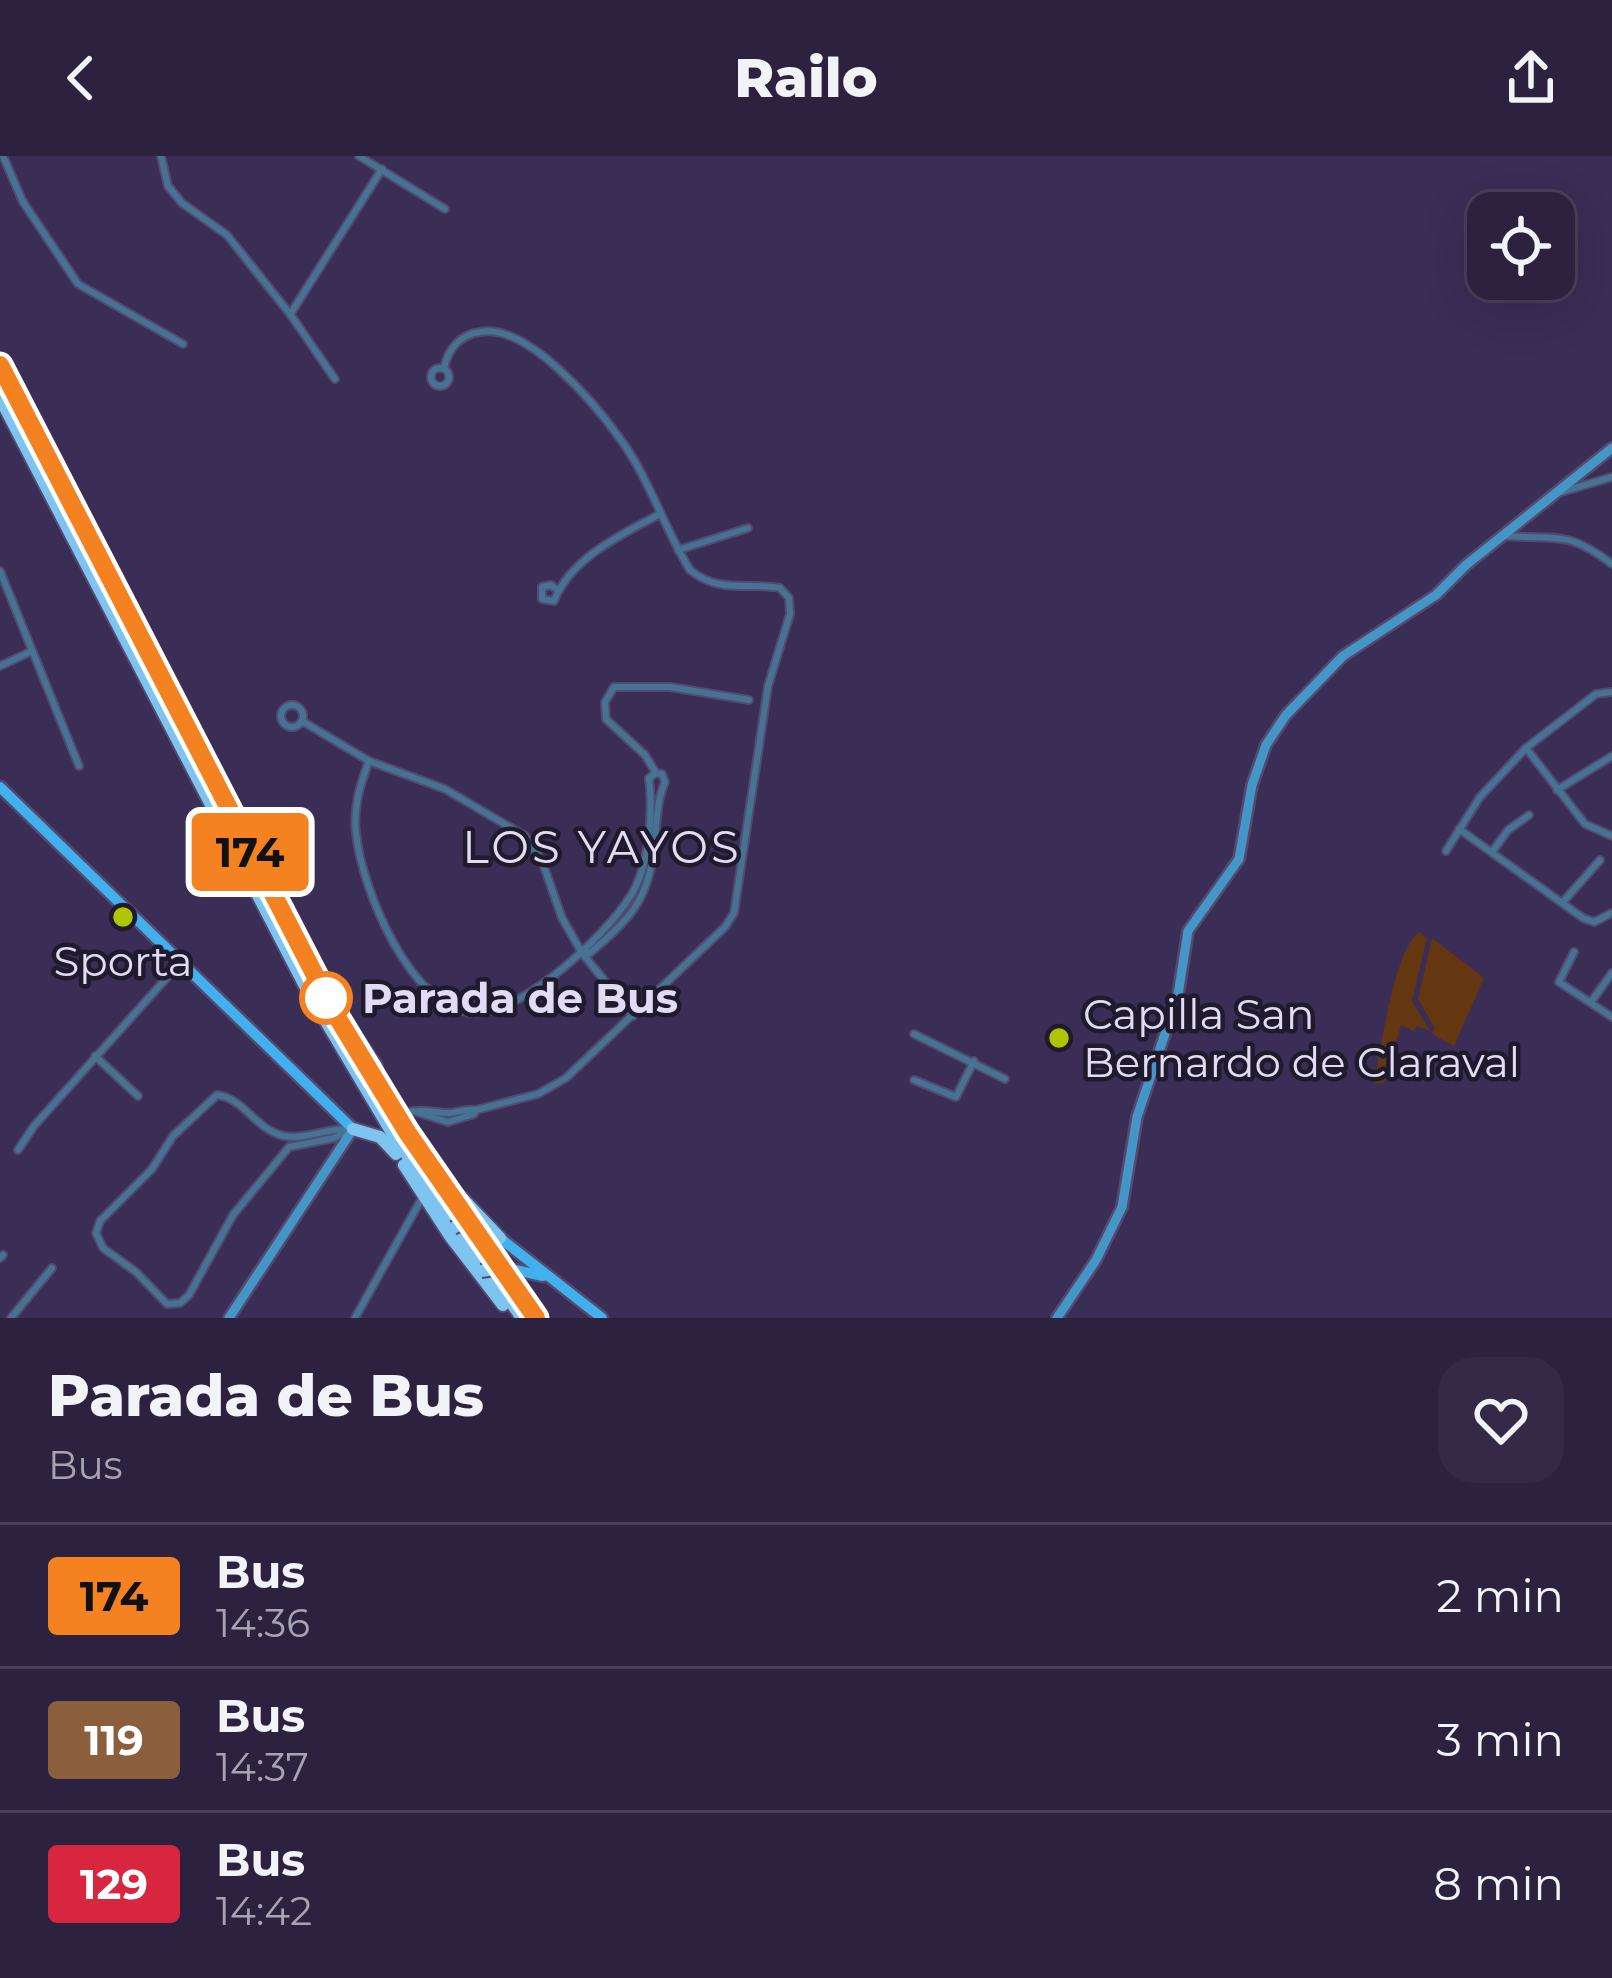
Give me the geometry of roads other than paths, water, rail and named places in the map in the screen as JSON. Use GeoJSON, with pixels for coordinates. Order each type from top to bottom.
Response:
{"type":"FeatureCollection","features":[{"type":"Feature","properties":{"kind":"highway"},"geometry":{"type":"LineString","coordinates":[[0,365],[334,1012],[407,1132],[538,1318]]}},
{"type":"Feature","properties":{"kind":"highway"},"geometry":{"type":"LineString","coordinates":[[0,398],[305,986],[395,1138],[518,1318]]}},
{"type":"Feature","properties":{"kind":"highway"},"geometry":{"type":"LineString","coordinates":[[305,986],[310,1004],[396,1154],[518,1318]]}},
{"type":"Feature","properties":{"kind":"highway"},"geometry":{"type":"LineString","coordinates":[[334,1012],[356,1032],[538,1318]]}},
{"type":"Feature","properties":{"kind":"highway"},"geometry":{"type":"LineString","coordinates":[[352,1129],[371,1127],[373,1116]]}},
{"type":"Feature","properties":{"kind":"highway"},"geometry":{"type":"LineString","coordinates":[[352,1129],[383,1139],[396,1154]]}},
{"type":"Feature","properties":{"kind":"highway"},"geometry":{"type":"LineString","coordinates":[[461,1197],[500,1238]]}},
{"type":"Feature","properties":{"kind":"highway"},"geometry":{"type":"LineString","coordinates":[[452,1232],[473,1221]]}},
{"type":"Feature","properties":{"kind":"highway"},"geometry":{"type":"LineString","coordinates":[[473,1221],[500,1238]]}},
{"type":"Feature","properties":{"kind":"highway"},"geometry":{"type":"LineString","coordinates":[[479,1271],[504,1268]]}},
{"type":"Feature","properties":{"kind":"main road"},"geometry":{"type":"LineString","coordinates":[[0,787],[352,1129]]}},
{"type":"Feature","properties":{"kind":"main road"},"geometry":{"type":"LineString","coordinates":[[500,1238],[602,1318]]}},
{"type":"Feature","properties":{"kind":"main road"},"geometry":{"type":"LineString","coordinates":[[504,1268],[546,1277]]}},
{"type":"Feature","properties":{"kind":"street"},"geometry":{"type":"LineString","coordinates":[[3,156],[23,202],[78,284],[183,344]]}},
{"type":"Feature","properties":{"kind":"street"},"geometry":{"type":"LineString","coordinates":[[161,156],[168,186],[182,203],[226,235],[290,314],[335,380]]}},
{"type":"Feature","properties":{"kind":"street"},"geometry":{"type":"LineString","coordinates":[[359,156],[445,209]]}},
{"type":"Feature","properties":{"kind":"street"},"geometry":{"type":"LineString","coordinates":[[290,314],[382,169]]}},
{"type":"Feature","properties":{"kind":"street"},"geometry":{"type":"LineString","coordinates":[[408,1112],[448,1123],[557,1085],[734,913],[768,686],[790,614],[789,598],[780,588],[729,588],[690,570],[623,441],[548,358],[506,334],[478,332],[456,343],[444,368]]}},
{"type":"Feature","properties":{"kind":"street"},"geometry":{"type":"LineString","coordinates":[[1057,1318],[1096,1260],[1122,1207],[1137,1117],[1178,994],[1188,931],[1239,860],[1252,785],[1266,745],[1286,715],[1343,656],[1436,595],[1612,448]]}},
{"type":"Feature","properties":{"kind":"street"},"geometry":{"type":"LineString","coordinates":[[1561,492],[1612,474]]}},
{"type":"Feature","properties":{"kind":"street"},"geometry":{"type":"LineString","coordinates":[[556,589],[601,548],[660,514]]}},
{"type":"Feature","properties":{"kind":"street"},"geometry":{"type":"LineString","coordinates":[[678,550],[748,528]]}},
{"type":"Feature","properties":{"kind":"street"},"geometry":{"type":"LineString","coordinates":[[1504,536],[1559,536],[1612,564]]}},
{"type":"Feature","properties":{"kind":"street"},"geometry":{"type":"LineString","coordinates":[[0,571],[79,766]]}},
{"type":"Feature","properties":{"kind":"street"},"geometry":{"type":"LineString","coordinates":[[0,666],[32,651]]}},
{"type":"Feature","properties":{"kind":"street"},"geometry":{"type":"LineString","coordinates":[[369,761],[360,785],[355,828],[364,875],[388,932],[433,997],[480,1014],[536,987],[582,953],[590,953],[638,908],[648,885],[665,782],[645,755],[606,719],[605,702],[614,687],[670,687],[749,700]]}},
{"type":"Feature","properties":{"kind":"street"},"geometry":{"type":"LineString","coordinates":[[1446,851],[1480,796],[1526,748],[1596,694],[1612,692]]}},
{"type":"Feature","properties":{"kind":"street"},"geometry":{"type":"LineString","coordinates":[[302,721],[369,761],[445,789],[525,836],[542,861],[562,918],[582,953],[633,1016]]}},
{"type":"Feature","properties":{"kind":"street"},"geometry":{"type":"LineString","coordinates":[[1526,748],[1585,824],[1612,836]]}},
{"type":"Feature","properties":{"kind":"street"},"geometry":{"type":"LineString","coordinates":[[1557,790],[1612,756]]}},
{"type":"Feature","properties":{"kind":"street"},"geometry":{"type":"LineString","coordinates":[[582,953],[636,886],[643,868],[649,780],[656,773]]}},
{"type":"Feature","properties":{"kind":"street"},"geometry":{"type":"LineString","coordinates":[[1492,852],[1508,830],[1529,815]]}},
{"type":"Feature","properties":{"kind":"street"},"geometry":{"type":"LineString","coordinates":[[1459,830],[1588,921],[1612,913]]}},
{"type":"Feature","properties":{"kind":"street"},"geometry":{"type":"LineString","coordinates":[[1563,902],[1600,860]]}},
{"type":"Feature","properties":{"kind":"street"},"geometry":{"type":"LineString","coordinates":[[1574,952],[1559,982],[1612,1017]]}},
{"type":"Feature","properties":{"kind":"street"},"geometry":{"type":"LineString","coordinates":[[18,1150],[179,963]]}},
{"type":"Feature","properties":{"kind":"street"},"geometry":{"type":"LineString","coordinates":[[1591,1002],[1612,973]]}},
{"type":"Feature","properties":{"kind":"street"},"geometry":{"type":"LineString","coordinates":[[914,1034],[1005,1079]]}},
{"type":"Feature","properties":{"kind":"street"},"geometry":{"type":"LineString","coordinates":[[95,1056],[138,1096]]}},
{"type":"Feature","properties":{"kind":"street"},"geometry":{"type":"LineString","coordinates":[[914,1080],[956,1097],[971,1062],[976,1061]]}},
{"type":"Feature","properties":{"kind":"street"},"geometry":{"type":"LineString","coordinates":[[288,1142],[242,1202],[180,1303],[160,1301],[136,1272],[98,1242],[100,1221],[152,1169],[173,1136],[217,1095],[231,1097],[288,1142],[334,1138],[352,1129]]}},
{"type":"Feature","properties":{"kind":"street"},"geometry":{"type":"LineString","coordinates":[[229,1318],[352,1129]]}},
{"type":"Feature","properties":{"kind":"street"},"geometry":{"type":"LineString","coordinates":[[355,1318],[424,1195]]}},
{"type":"Feature","properties":{"kind":"street"},"geometry":{"type":"LineString","coordinates":[[11,1318],[52,1268]]}},
{"type":"Feature","properties":{"kind":"place","name":"Sporta"},"geometry":{"type":"Point","coordinates":[123,917]}},
{"type":"Feature","properties":{"kind":"place","name":"Parada de Bus"},"geometry":{"type":"Point","coordinates":[326,998]}},
{"type":"Feature","properties":{"kind":"place","name":"Capilla San Bernardo de Claraval"},"geometry":{"type":"Point","coordinates":[1059,1038]}},
{"type":"Feature","properties":{"kind":"district","name":"LOS YAYOS"},"geometry":{"type":"Point","coordinates":[602,846]}}]}
